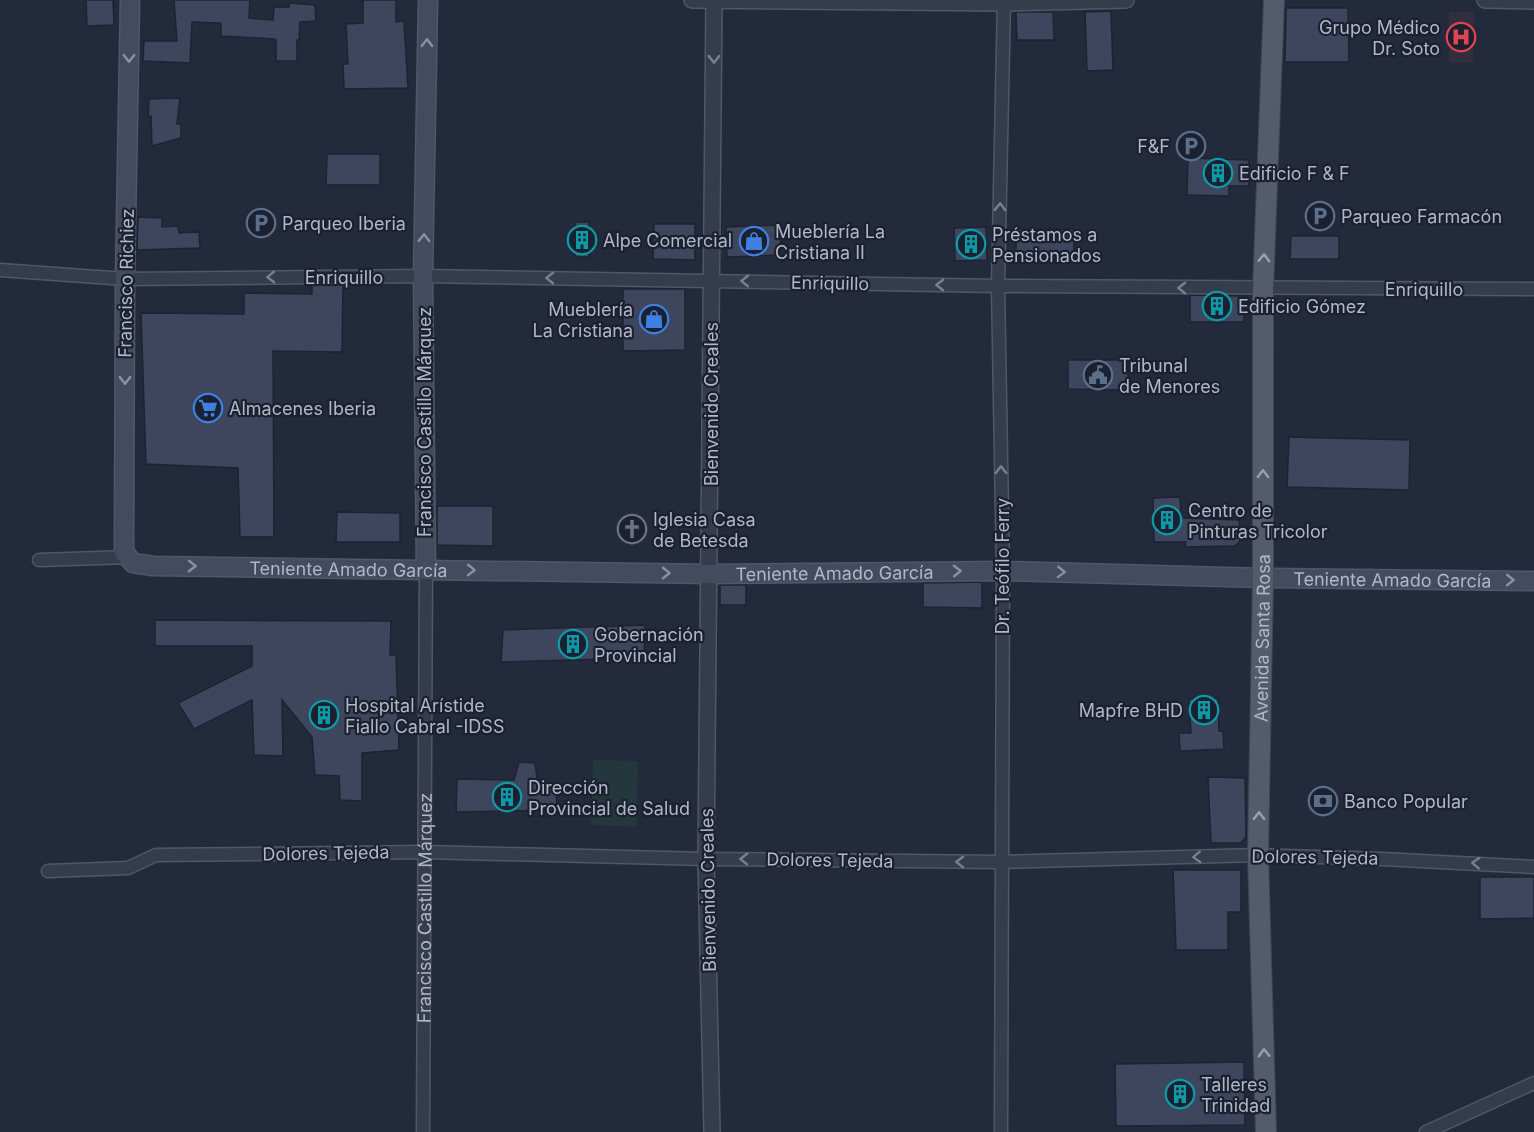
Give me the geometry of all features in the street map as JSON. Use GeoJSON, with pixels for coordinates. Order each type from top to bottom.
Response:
{"type":"FeatureCollection","features":[{"type":"Feature","properties":{"kind":"main road","name":"Francisco Richiez"},"geometry":{"type":"LineString","coordinates":[[130,0],[125,279],[124,552],[131,560]]}},
{"type":"Feature","properties":{"kind":"main road","name":"Francisco Castillo Márquez"},"geometry":{"type":"LineString","coordinates":[[426,570],[423,276],[428,0]]}},
{"type":"Feature","properties":{"kind":"main road","name":"Avenida Santa Rosa"},"geometry":{"type":"LineString","coordinates":[[1266,1132],[1258,855],[1263,578],[1263,289],[1274,0]]}},
{"type":"Feature","properties":{"kind":"main road","name":"Teniente Amado García"},"geometry":{"type":"LineString","coordinates":[[131,560],[153,566],[710,574],[1003,571],[1263,578],[1534,581]]}},
{"type":"Feature","properties":{"kind":"street"},"geometry":{"type":"LineString","coordinates":[[692,0],[1126,0]]}},
{"type":"Feature","properties":{"kind":"street","name":"Bienvenido Creales"},"geometry":{"type":"LineString","coordinates":[[712,1132],[706,859],[714,0]]}},
{"type":"Feature","properties":{"kind":"street"},"geometry":{"type":"LineString","coordinates":[[1485,0],[1534,1]]}},
{"type":"Feature","properties":{"kind":"street","name":"Dr. Teófilo Ferry"},"geometry":{"type":"LineString","coordinates":[[1001,1132],[1003,571],[998,286],[1004,1]]}},
{"type":"Feature","properties":{"kind":"street","name":"Enriquillo"},"geometry":{"type":"LineString","coordinates":[[0,270],[125,279],[423,276],[998,286],[1534,289]]}},
{"type":"Feature","properties":{"kind":"street"},"geometry":{"type":"LineString","coordinates":[[39,560],[131,560]]}},
{"type":"Feature","properties":{"kind":"street","name":"Francisco Castillo Márquez"},"geometry":{"type":"LineString","coordinates":[[423,1132],[426,570]]}},
{"type":"Feature","properties":{"kind":"street","name":"Dolores Tejeda"},"geometry":{"type":"LineString","coordinates":[[48,872],[128,868],[156,855],[424,852],[706,859],[1001,862],[1258,855],[1534,867]]}},
{"type":"Feature","properties":{"kind":"street"},"geometry":{"type":"LineString","coordinates":[[1426,1132],[1534,1083]]}},
{"type":"Feature","properties":{"kind":"shaded area","name":"Grupo Médico Dr. Soto"},"geometry":{"type":"Polygon","coordinates":[[[1449,12],[1474,12],[1473,63],[1449,62],[1449,12]]]}},
{"type":"Feature","properties":{"kind":"shaded area"},"geometry":{"type":"Polygon","coordinates":[[[593,760],[638,761],[637,827],[591,825],[593,760]]]}},
{"type":"Feature","properties":{"kind":"building"},"geometry":{"type":"Polygon","coordinates":[[[86,0],[113,0],[114,25],[87,26],[86,0]]]}},
{"type":"Feature","properties":{"kind":"building"},"geometry":{"type":"Polygon","coordinates":[[[174,0],[250,0],[249,18],[273,20],[274,7],[289,7],[289,3],[315,5],[316,21],[300,22],[297,61],[276,61],[276,40],[274,39],[221,36],[221,23],[192,22],[190,63],[143,61],[144,41],[177,41],[174,0]]]}},
{"type":"Feature","properties":{"kind":"building"},"geometry":{"type":"Polygon","coordinates":[[[363,0],[396,0],[396,22],[404,21],[408,88],[344,89],[343,64],[348,64],[346,24],[363,23],[363,0]]]}},
{"type":"Feature","properties":{"kind":"building"},"geometry":{"type":"Polygon","coordinates":[[[1286,8],[1348,8],[1349,62],[1285,62],[1286,8]]]}},
{"type":"Feature","properties":{"kind":"building"},"geometry":{"type":"Polygon","coordinates":[[[1111,11],[1113,70],[1087,71],[1085,12],[1111,11]]]}},
{"type":"Feature","properties":{"kind":"building"},"geometry":{"type":"Polygon","coordinates":[[[1016,12],[1053,12],[1054,40],[1017,40],[1016,12]]]}},
{"type":"Feature","properties":{"kind":"building"},"geometry":{"type":"Polygon","coordinates":[[[180,98],[177,124],[181,124],[181,138],[152,146],[151,116],[148,117],[149,99],[180,98]]]}},
{"type":"Feature","properties":{"kind":"building"},"geometry":{"type":"Polygon","coordinates":[[[327,154],[380,154],[380,185],[326,185],[327,154]]]}},
{"type":"Feature","properties":{"kind":"building","name":"Edificio F & F"},"geometry":{"type":"Polygon","coordinates":[[[1188,158],[1249,160],[1249,186],[1229,186],[1229,196],[1187,195],[1188,158]]]}},
{"type":"Feature","properties":{"kind":"building"},"geometry":{"type":"Polygon","coordinates":[[[138,217],[162,218],[162,227],[178,226],[179,233],[199,232],[200,248],[137,250],[138,217]]]}},
{"type":"Feature","properties":{"kind":"building","name":"Alpe Comercial"},"geometry":{"type":"Polygon","coordinates":[[[575,222],[589,222],[589,257],[575,257],[575,222]]]}},
{"type":"Feature","properties":{"kind":"building"},"geometry":{"type":"Polygon","coordinates":[[[654,224],[695,224],[695,260],[653,259],[654,224]]]}},
{"type":"Feature","properties":{"kind":"building","name":"Mueblería La Cristiana II"},"geometry":{"type":"Polygon","coordinates":[[[780,225],[781,255],[727,257],[726,227],[780,225]]]}},
{"type":"Feature","properties":{"kind":"building","name":"Préstamos a Pensionados"},"geometry":{"type":"Polygon","coordinates":[[[986,227],[987,260],[955,261],[954,228],[986,227]]]}},
{"type":"Feature","properties":{"kind":"building"},"geometry":{"type":"Polygon","coordinates":[[[1016,229],[1074,229],[1074,256],[1016,256],[1016,229]]]}},
{"type":"Feature","properties":{"kind":"building"},"geometry":{"type":"Polygon","coordinates":[[[1291,236],[1339,236],[1339,259],[1290,259],[1291,236]]]}},
{"type":"Feature","properties":{"kind":"building","name":"Almacenes Iberia"},"geometry":{"type":"Polygon","coordinates":[[[312,285],[343,285],[342,352],[273,351],[274,537],[240,537],[238,468],[146,464],[141,313],[244,314],[244,293],[312,294],[312,285]]]}},
{"type":"Feature","properties":{"kind":"building","name":"Mueblería La Cristiana"},"geometry":{"type":"Polygon","coordinates":[[[623,289],[685,289],[685,350],[623,351],[623,289]]]}},
{"type":"Feature","properties":{"kind":"building","name":"Edificio Gómez"},"geometry":{"type":"Polygon","coordinates":[[[1190,295],[1244,296],[1244,322],[1190,322],[1190,295]]]}},
{"type":"Feature","properties":{"kind":"building","name":"Tribunal de Menores"},"geometry":{"type":"Polygon","coordinates":[[[1068,360],[1128,360],[1128,390],[1068,389],[1068,360]]]}},
{"type":"Feature","properties":{"kind":"building"},"geometry":{"type":"Polygon","coordinates":[[[1289,437],[1410,440],[1409,490],[1287,487],[1289,437]]]}},
{"type":"Feature","properties":{"kind":"building"},"geometry":{"type":"Polygon","coordinates":[[[1180,497],[1181,518],[1239,520],[1241,540],[1235,546],[1185,547],[1186,542],[1154,542],[1153,498],[1180,497]]]}},
{"type":"Feature","properties":{"kind":"building"},"geometry":{"type":"Polygon","coordinates":[[[437,506],[493,506],[493,546],[437,545],[437,506]]]}},
{"type":"Feature","properties":{"kind":"building"},"geometry":{"type":"Polygon","coordinates":[[[337,512],[400,513],[400,542],[336,542],[337,512]]]}},
{"type":"Feature","properties":{"kind":"building"},"geometry":{"type":"Polygon","coordinates":[[[982,582],[982,608],[923,607],[923,583],[982,582]]]}},
{"type":"Feature","properties":{"kind":"building"},"geometry":{"type":"Polygon","coordinates":[[[720,585],[746,585],[746,605],[720,605],[720,585]]]}},
{"type":"Feature","properties":{"kind":"building","name":"Hospital Arístide Fiallo Cabral -IDSS"},"geometry":{"type":"Polygon","coordinates":[[[155,620],[391,621],[390,655],[396,655],[399,750],[362,753],[362,801],[340,800],[339,776],[315,775],[312,737],[282,700],[283,756],[254,755],[252,700],[194,729],[178,703],[252,666],[252,646],[155,646],[155,620]]]}},
{"type":"Feature","properties":{"kind":"building","name":"Gobernación Provincial"},"geometry":{"type":"Polygon","coordinates":[[[645,625],[644,658],[501,662],[503,630],[645,625]]]}},
{"type":"Feature","properties":{"kind":"building"},"geometry":{"type":"Polygon","coordinates":[[[1218,698],[1219,731],[1223,731],[1224,749],[1180,751],[1179,733],[1191,733],[1189,699],[1218,698]]]}},
{"type":"Feature","properties":{"kind":"building","name":"Dirección Provincial de Salud"},"geometry":{"type":"Polygon","coordinates":[[[519,762],[535,763],[538,785],[556,783],[557,810],[456,812],[457,779],[514,780],[519,762]]]}},
{"type":"Feature","properties":{"kind":"building"},"geometry":{"type":"Polygon","coordinates":[[[1208,777],[1245,778],[1246,837],[1241,843],[1211,843],[1208,777]]]}},
{"type":"Feature","properties":{"kind":"building"},"geometry":{"type":"Polygon","coordinates":[[[1173,870],[1241,870],[1241,912],[1228,912],[1228,950],[1176,950],[1173,870]]]}},
{"type":"Feature","properties":{"kind":"building"},"geometry":{"type":"Polygon","coordinates":[[[1480,877],[1534,877],[1534,918],[1480,919],[1480,877]]]}},
{"type":"Feature","properties":{"kind":"building","name":"Talleres Trinidad"},"geometry":{"type":"Polygon","coordinates":[[[1244,1062],[1245,1125],[1116,1126],[1115,1064],[1244,1062]]]}},
{"type":"Feature","properties":{"kind":"place","name":"Grupo Médico Dr. Soto"},"geometry":{"type":"Point","coordinates":[1461,37]}},
{"type":"Feature","properties":{"kind":"place","name":"F&F"},"geometry":{"type":"Point","coordinates":[1191,146]}},
{"type":"Feature","properties":{"kind":"place","name":"Edificio F & F"},"geometry":{"type":"Point","coordinates":[1218,173]}},
{"type":"Feature","properties":{"kind":"place","name":"Parqueo Farmacón"},"geometry":{"type":"Point","coordinates":[1320,216]}},
{"type":"Feature","properties":{"kind":"place","name":"Parqueo Iberia"},"geometry":{"type":"Point","coordinates":[261,223]}},
{"type":"Feature","properties":{"kind":"place","name":"Alpe Comercial"},"geometry":{"type":"Point","coordinates":[582,240]}},
{"type":"Feature","properties":{"kind":"place","name":"Mueblería La Cristiana II"},"geometry":{"type":"Point","coordinates":[754,241]}},
{"type":"Feature","properties":{"kind":"place","name":"Préstamos a Pensionados"},"geometry":{"type":"Point","coordinates":[971,244]}},
{"type":"Feature","properties":{"kind":"place","name":"Edificio Gómez"},"geometry":{"type":"Point","coordinates":[1217,306]}},
{"type":"Feature","properties":{"kind":"place","name":"Mueblería La Cristiana"},"geometry":{"type":"Point","coordinates":[654,319]}},
{"type":"Feature","properties":{"kind":"place","name":"Tribunal de Menores"},"geometry":{"type":"Point","coordinates":[1098,375]}},
{"type":"Feature","properties":{"kind":"place","name":"Almacenes Iberia"},"geometry":{"type":"Point","coordinates":[208,408]}},
{"type":"Feature","properties":{"kind":"place","name":"Centro de Pinturas Tricolor"},"geometry":{"type":"Point","coordinates":[1167,520]}},
{"type":"Feature","properties":{"kind":"place","name":"Iglesia Casa de Betesda"},"geometry":{"type":"Point","coordinates":[632,529]}},
{"type":"Feature","properties":{"kind":"place","name":"Gobernación Provincial"},"geometry":{"type":"Point","coordinates":[573,644]}},
{"type":"Feature","properties":{"kind":"place","name":"Mapfre BHD"},"geometry":{"type":"Point","coordinates":[1204,710]}},
{"type":"Feature","properties":{"kind":"place","name":"Hospital Arístide Fiallo Cabral -IDSS"},"geometry":{"type":"Point","coordinates":[324,715]}},
{"type":"Feature","properties":{"kind":"place","name":"Dirección Provincial de Salud"},"geometry":{"type":"Point","coordinates":[507,797]}},
{"type":"Feature","properties":{"kind":"place","name":"Banco Popular"},"geometry":{"type":"Point","coordinates":[1323,801]}},
{"type":"Feature","properties":{"kind":"place","name":"Talleres Trinidad"},"geometry":{"type":"Point","coordinates":[1180,1094]}}]}
